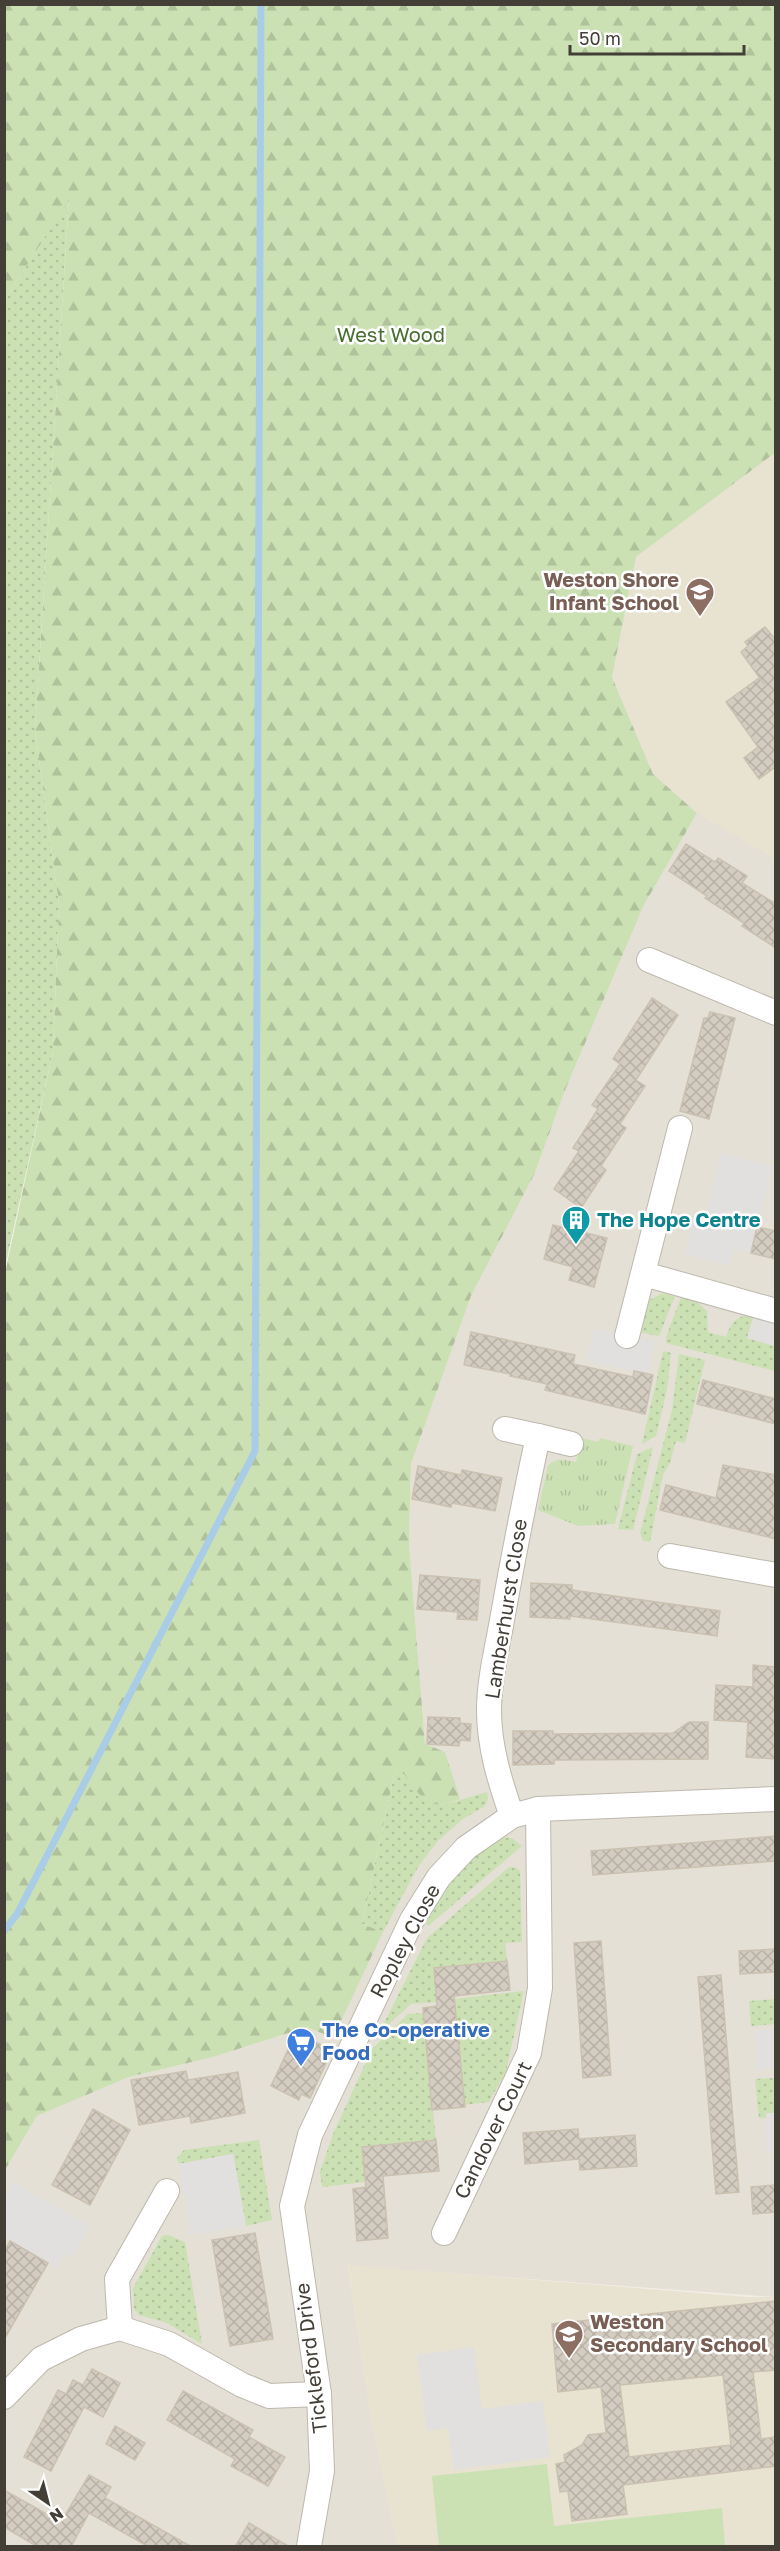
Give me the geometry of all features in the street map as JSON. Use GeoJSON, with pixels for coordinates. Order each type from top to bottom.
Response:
{"type":"FeatureCollection","features":[{"type":"Feature","properties":{"kind":"street"},"geometry":{"type":"LineString","coordinates":[[649,960],[776,1013]]}},
{"type":"Feature","properties":{"kind":"street"},"geometry":{"type":"LineString","coordinates":[[627,1336],[680,1128]]}},
{"type":"Feature","properties":{"kind":"street"},"geometry":{"type":"LineString","coordinates":[[644,1274],[776,1311]]}},
{"type":"Feature","properties":{"kind":"street"},"geometry":{"type":"LineString","coordinates":[[505,1429],[571,1444]]}},
{"type":"Feature","properties":{"kind":"street","name":"Lamberhurst Close"},"geometry":{"type":"LineString","coordinates":[[512,1816],[499,1779],[491,1740],[489,1709],[516,1542],[538,1436]]}},
{"type":"Feature","properties":{"kind":"street"},"geometry":{"type":"LineString","coordinates":[[670,1556],[776,1575]]}},
{"type":"Feature","properties":{"kind":"street","name":"Ropley Close"},"geometry":{"type":"LineString","coordinates":[[292,2206],[310,2135],[412,1920],[439,1877],[466,1848],[512,1816],[538,1809],[776,1799]]}},
{"type":"Feature","properties":{"kind":"street","name":"Candover Court"},"geometry":{"type":"LineString","coordinates":[[444,2233],[529,2053],[540,1988],[538,1809]]}},
{"type":"Feature","properties":{"kind":"street"},"geometry":{"type":"LineString","coordinates":[[120,2328],[117,2278],[167,2191]]}},
{"type":"Feature","properties":{"kind":"street","name":"Tickleford Drive"},"geometry":{"type":"LineString","coordinates":[[292,2206],[319,2394],[322,2470],[309,2547]]}},
{"type":"Feature","properties":{"kind":"street"},"geometry":{"type":"LineString","coordinates":[[4,2397],[40,2359],[81,2339],[120,2328],[169,2344],[242,2385],[269,2396],[319,2394]]}},
{"type":"Feature","properties":{"kind":"shaded area"},"geometry":{"type":"Polygon","coordinates":[[[775,452],[775,2297],[348,2266],[372,2422],[398,2546],[5,2546],[5,2170],[37,2116],[129,2077],[213,2057],[307,2027],[334,2038],[425,1744],[409,1543],[411,1464],[471,1296],[534,1175],[566,1088],[644,905],[697,813],[775,452]]]}},
{"type":"Feature","properties":{"kind":"shaded area","name":"Weston Shore Infant School"},"geometry":{"type":"Polygon","coordinates":[[[775,452],[775,859],[697,813],[653,774],[612,677],[636,557],[775,452]]]}},
{"type":"Feature","properties":{"kind":"shaded area"},"geometry":{"type":"Polygon","coordinates":[[[721,1153],[773,1166],[751,1253],[734,1250],[730,1266],[685,1254],[695,1211],[707,1214],[721,1153]]]}},
{"type":"Feature","properties":{"kind":"shaded area"},"geometry":{"type":"Polygon","coordinates":[[[754,1315],[775,1320],[775,1346],[747,1338],[754,1315]]]}},
{"type":"Feature","properties":{"kind":"shaded area"},"geometry":{"type":"Polygon","coordinates":[[[594,1328],[656,1342],[647,1374],[587,1361],[594,1328]]]}},
{"type":"Feature","properties":{"kind":"shaded area"},"geometry":{"type":"Polygon","coordinates":[[[775,2029],[775,2068],[758,2070],[755,2031],[775,2029]]]}},
{"type":"Feature","properties":{"kind":"shaded area"},"geometry":{"type":"Polygon","coordinates":[[[766,2113],[775,2113],[775,2153],[767,2153],[766,2113]]]}},
{"type":"Feature","properties":{"kind":"shaded area"},"geometry":{"type":"Polygon","coordinates":[[[233,2154],[246,2226],[191,2235],[179,2164],[233,2154]]]}},
{"type":"Feature","properties":{"kind":"shaded area"},"geometry":{"type":"Polygon","coordinates":[[[13,2182],[91,2226],[73,2257],[65,2254],[57,2268],[5,2238],[5,2197],[13,2182]]]}},
{"type":"Feature","properties":{"kind":"shaded area","name":"Weston Secondary School"},"geometry":{"type":"Polygon","coordinates":[[[348,2265],[748,2297],[775,2297],[775,2546],[398,2546],[372,2422],[348,2265]]]}},
{"type":"Feature","properties":{"kind":"shaded area"},"geometry":{"type":"Polygon","coordinates":[[[474,2347],[482,2409],[543,2401],[550,2457],[454,2470],[448,2428],[427,2431],[417,2355],[474,2347]]]}},
{"type":"Feature","properties":{"kind":"green space","name":"West Wood"},"geometry":{"type":"Polygon","coordinates":[[[5,4],[775,5],[776,452],[636,557],[612,677],[653,774],[697,813],[644,905],[566,1088],[534,1175],[471,1296],[411,1464],[409,1543],[425,1744],[445,1752],[460,1799],[440,1806],[420,1795],[404,1774],[395,1771],[362,1924],[383,1932],[333,2038],[307,2027],[213,2057],[129,2077],[37,2116],[5,2170],[4,1278],[53,1051],[59,904],[35,730],[69,199],[5,300],[5,4]]]}},
{"type":"Feature","properties":{"kind":"green space"},"geometry":{"type":"Polygon","coordinates":[[[69,198],[35,730],[59,904],[53,1051],[5,1267],[5,300],[69,198]]]}},
{"type":"Feature","properties":{"kind":"green space"},"geometry":{"type":"Polygon","coordinates":[[[662,1293],[675,1296],[659,1336],[639,1332],[648,1301],[662,1293]]]}},
{"type":"Feature","properties":{"kind":"green space"},"geometry":{"type":"Polygon","coordinates":[[[681,1297],[696,1301],[707,1311],[708,1332],[726,1337],[736,1320],[743,1316],[754,1315],[747,1338],[775,1346],[775,1371],[666,1343],[666,1337],[681,1297]]]}},
{"type":"Feature","properties":{"kind":"green space"},"geometry":{"type":"Polygon","coordinates":[[[663,1351],[671,1353],[667,1390],[656,1436],[642,1444],[663,1351]]]}},
{"type":"Feature","properties":{"kind":"green space"},"geometry":{"type":"Polygon","coordinates":[[[679,1354],[705,1360],[685,1443],[676,1441],[670,1463],[663,1475],[650,1542],[643,1541],[640,1533],[672,1410],[679,1354]]]}},
{"type":"Feature","properties":{"kind":"green space"},"geometry":{"type":"Polygon","coordinates":[[[582,1438],[598,1442],[600,1438],[633,1446],[615,1524],[578,1526],[538,1510],[548,1466],[557,1460],[576,1462],[582,1438]]]}},
{"type":"Feature","properties":{"kind":"green space"},"geometry":{"type":"Polygon","coordinates":[[[653,1447],[633,1530],[618,1529],[637,1454],[653,1447]]]}},
{"type":"Feature","properties":{"kind":"green space"},"geometry":{"type":"Polygon","coordinates":[[[395,1771],[404,1773],[421,1795],[440,1806],[487,1792],[488,1799],[485,1806],[463,1819],[438,1841],[418,1867],[383,1932],[362,1924],[395,1771]]]}},
{"type":"Feature","properties":{"kind":"green space"},"geometry":{"type":"Polygon","coordinates":[[[500,1837],[512,1838],[522,1846],[428,1926],[426,1924],[441,1893],[457,1870],[500,1837]]]}},
{"type":"Feature","properties":{"kind":"green space"},"geometry":{"type":"Polygon","coordinates":[[[509,1867],[520,1871],[522,1942],[505,1943],[507,1961],[434,1968],[437,2002],[411,2004],[379,2033],[427,1938],[509,1867]]]}},
{"type":"Feature","properties":{"kind":"green space"},"geometry":{"type":"Polygon","coordinates":[[[524,1991],[506,2071],[489,2102],[464,2105],[454,1999],[524,1991]]]}},
{"type":"Feature","properties":{"kind":"green space"},"geometry":{"type":"Polygon","coordinates":[[[775,1999],[775,2024],[751,2026],[749,2001],[775,1999]]]}},
{"type":"Feature","properties":{"kind":"green space"},"geometry":{"type":"Polygon","coordinates":[[[423,2013],[436,2140],[362,2147],[365,2182],[322,2187],[320,2172],[333,2134],[372,2049],[408,2014],[423,2013]]]}},
{"type":"Feature","properties":{"kind":"green space"},"geometry":{"type":"Polygon","coordinates":[[[775,2078],[775,2113],[766,2113],[766,2118],[759,2118],[755,2079],[775,2078]]]}},
{"type":"Feature","properties":{"kind":"green space"},"geometry":{"type":"Polygon","coordinates":[[[259,2140],[272,2220],[246,2226],[233,2154],[179,2164],[177,2158],[184,2150],[259,2140]]]}},
{"type":"Feature","properties":{"kind":"green space"},"geometry":{"type":"Polygon","coordinates":[[[168,2235],[185,2242],[202,2344],[167,2323],[139,2315],[134,2309],[133,2288],[162,2236],[168,2235]]]}},
{"type":"Feature","properties":{"kind":"green space"},"geometry":{"type":"Polygon","coordinates":[[[547,2464],[554,2526],[722,2508],[725,2546],[439,2546],[432,2476],[547,2464]]]}},
{"type":"Feature","properties":{"kind":"building"},"geometry":{"type":"Polygon","coordinates":[[[765,627],[776,640],[776,770],[774,768],[759,779],[744,758],[758,747],[726,702],[759,678],[764,684],[741,652],[748,646],[745,642],[765,627]]]}},
{"type":"Feature","properties":{"kind":"building"},"geometry":{"type":"Polygon","coordinates":[[[686,844],[715,862],[718,858],[747,876],[742,883],[776,904],[776,948],[742,926],[744,923],[669,871],[686,844]]]}},
{"type":"Feature","properties":{"kind":"building"},"geometry":{"type":"Polygon","coordinates":[[[652,998],[678,1015],[636,1080],[645,1086],[620,1124],[626,1128],[601,1166],[606,1170],[581,1208],[554,1189],[579,1151],[573,1148],[598,1109],[592,1105],[620,1064],[613,1059],[652,998]]]}},
{"type":"Feature","properties":{"kind":"building"},"geometry":{"type":"Polygon","coordinates":[[[710,1012],[735,1018],[709,1119],[680,1111],[704,1018],[708,1018],[710,1012]]]}},
{"type":"Feature","properties":{"kind":"building","name":"The Hope Centre"},"geometry":{"type":"Polygon","coordinates":[[[553,1225],[607,1238],[594,1287],[569,1280],[573,1267],[544,1259],[553,1225]]]}},
{"type":"Feature","properties":{"kind":"building"},"geometry":{"type":"Polygon","coordinates":[[[757,1227],[776,1231],[776,1259],[751,1253],[757,1227]]]}},
{"type":"Feature","properties":{"kind":"building"},"geometry":{"type":"Polygon","coordinates":[[[471,1332],[575,1355],[573,1364],[633,1377],[634,1371],[653,1375],[645,1414],[545,1390],[547,1384],[464,1365],[471,1332]]]}},
{"type":"Feature","properties":{"kind":"building"},"geometry":{"type":"Polygon","coordinates":[[[703,1380],[776,1399],[776,1424],[697,1404],[703,1380]]]}},
{"type":"Feature","properties":{"kind":"building"},"geometry":{"type":"Polygon","coordinates":[[[723,1465],[776,1475],[776,1539],[660,1510],[666,1485],[716,1498],[723,1465]]]}},
{"type":"Feature","properties":{"kind":"building"},"geometry":{"type":"Polygon","coordinates":[[[418,1466],[461,1475],[462,1470],[502,1478],[495,1511],[452,1503],[451,1507],[412,1499],[418,1466]]]}},
{"type":"Feature","properties":{"kind":"building"},"geometry":{"type":"Polygon","coordinates":[[[420,1575],[480,1580],[477,1620],[457,1619],[458,1612],[417,1609],[420,1575]]]}},
{"type":"Feature","properties":{"kind":"building"},"geometry":{"type":"Polygon","coordinates":[[[531,1583],[572,1585],[572,1590],[720,1611],[717,1636],[570,1616],[570,1619],[530,1617],[531,1583]]]}},
{"type":"Feature","properties":{"kind":"building"},"geometry":{"type":"Polygon","coordinates":[[[753,1665],[776,1667],[776,1759],[746,1757],[748,1722],[714,1720],[716,1685],[753,1687],[753,1665]]]}},
{"type":"Feature","properties":{"kind":"building"},"geometry":{"type":"Polygon","coordinates":[[[428,1717],[460,1718],[460,1723],[471,1724],[470,1741],[460,1740],[459,1746],[427,1744],[428,1717]]]}},
{"type":"Feature","properties":{"kind":"building"},"geometry":{"type":"Polygon","coordinates":[[[689,1722],[708,1722],[708,1759],[554,1760],[554,1764],[513,1765],[513,1731],[553,1731],[553,1734],[673,1733],[689,1722]]]}},
{"type":"Feature","properties":{"kind":"building"},"geometry":{"type":"Polygon","coordinates":[[[776,1836],[776,1861],[593,1875],[591,1851],[776,1836]]]}},
{"type":"Feature","properties":{"kind":"building"},"geometry":{"type":"Polygon","coordinates":[[[601,1941],[611,2075],[583,2078],[574,1943],[601,1941]]]}},
{"type":"Feature","properties":{"kind":"building"},"geometry":{"type":"Polygon","coordinates":[[[776,1949],[776,1972],[740,1974],[739,1951],[776,1949]]]}},
{"type":"Feature","properties":{"kind":"building"},"geometry":{"type":"Polygon","coordinates":[[[507,1961],[510,1990],[454,1996],[465,2107],[432,2110],[423,2008],[437,2006],[434,1968],[507,1961]]]}},
{"type":"Feature","properties":{"kind":"building"},"geometry":{"type":"Polygon","coordinates":[[[721,1975],[739,2192],[716,2194],[698,1977],[721,1975]]]}},
{"type":"Feature","properties":{"kind":"building","name":"The Co-operative Food"},"geometry":{"type":"Polygon","coordinates":[[[296,2033],[332,2050],[310,2098],[301,2094],[299,2100],[271,2086],[296,2033]]]}},
{"type":"Feature","properties":{"kind":"building"},"geometry":{"type":"Polygon","coordinates":[[[186,2071],[188,2080],[238,2072],[245,2113],[191,2123],[190,2116],[139,2125],[131,2080],[186,2071]]]}},
{"type":"Feature","properties":{"kind":"building"},"geometry":{"type":"Polygon","coordinates":[[[93,2109],[130,2130],[90,2205],[52,2185],[93,2109]]]}},
{"type":"Feature","properties":{"kind":"building"},"geometry":{"type":"Polygon","coordinates":[[[578,2129],[579,2139],[635,2135],[637,2166],[580,2170],[579,2159],[525,2164],[523,2133],[578,2129]]]}},
{"type":"Feature","properties":{"kind":"building"},"geometry":{"type":"Polygon","coordinates":[[[436,2140],[439,2171],[383,2176],[388,2238],[357,2241],[353,2189],[366,2187],[362,2147],[436,2140]]]}},
{"type":"Feature","properties":{"kind":"building"},"geometry":{"type":"Polygon","coordinates":[[[776,2185],[776,2212],[753,2214],[751,2187],[776,2185]]]}},
{"type":"Feature","properties":{"kind":"building"},"geometry":{"type":"Polygon","coordinates":[[[255,2233],[273,2339],[230,2346],[212,2240],[255,2233]]]}},
{"type":"Feature","properties":{"kind":"building"},"geometry":{"type":"Polygon","coordinates":[[[10,2241],[48,2263],[4,2340],[4,2252],[10,2241]]]}},
{"type":"Feature","properties":{"kind":"building"},"geometry":{"type":"Polygon","coordinates":[[[776,2301],[776,2370],[753,2372],[761,2439],[776,2437],[776,2466],[623,2485],[627,2514],[572,2521],[568,2491],[560,2492],[556,2464],[565,2462],[564,2455],[582,2445],[588,2435],[606,2433],[601,2387],[558,2392],[552,2324],[776,2301]],[[723,2375],[620,2385],[629,2457],[731,2445],[723,2375]]]}},
{"type":"Feature","properties":{"kind":"building"},"geometry":{"type":"Polygon","coordinates":[[[92,2369],[120,2383],[103,2417],[84,2407],[51,2471],[24,2457],[58,2390],[66,2394],[73,2380],[83,2385],[92,2369]]]}},
{"type":"Feature","properties":{"kind":"building"},"geometry":{"type":"Polygon","coordinates":[[[183,2391],[253,2430],[249,2437],[285,2457],[268,2486],[231,2466],[235,2459],[167,2420],[183,2391]]]}},
{"type":"Feature","properties":{"kind":"building"},"geometry":{"type":"Polygon","coordinates":[[[115,2426],[145,2443],[135,2460],[106,2444],[115,2426]]]}},
{"type":"Feature","properties":{"kind":"building"},"geometry":{"type":"Polygon","coordinates":[[[89,2475],[111,2487],[105,2498],[192,2547],[149,2547],[89,2513],[71,2547],[38,2547],[4,2527],[4,2490],[61,2522],[89,2475]]]}},
{"type":"Feature","properties":{"kind":"building"},"geometry":{"type":"Polygon","coordinates":[[[249,2523],[290,2547],[235,2547],[249,2523]]]}},
{"type":"Feature","properties":{"kind":"waterway"},"geometry":{"type":"LineString","coordinates":[[4,1931],[17,1914],[255,1451],[261,4]]}},
{"type":"Feature","properties":{"kind":"place","name":"Weston Shore Infant School"},"geometry":{"type":"Point","coordinates":[700,618]}},
{"type":"Feature","properties":{"kind":"place","name":"The Hope Centre"},"geometry":{"type":"Point","coordinates":[576,1246]}},
{"type":"Feature","properties":{"kind":"place","name":"The Co-operative Food"},"geometry":{"type":"Point","coordinates":[301,2068]}},
{"type":"Feature","properties":{"kind":"place","name":"Weston Secondary School"},"geometry":{"type":"Point","coordinates":[569,2360]}}]}
